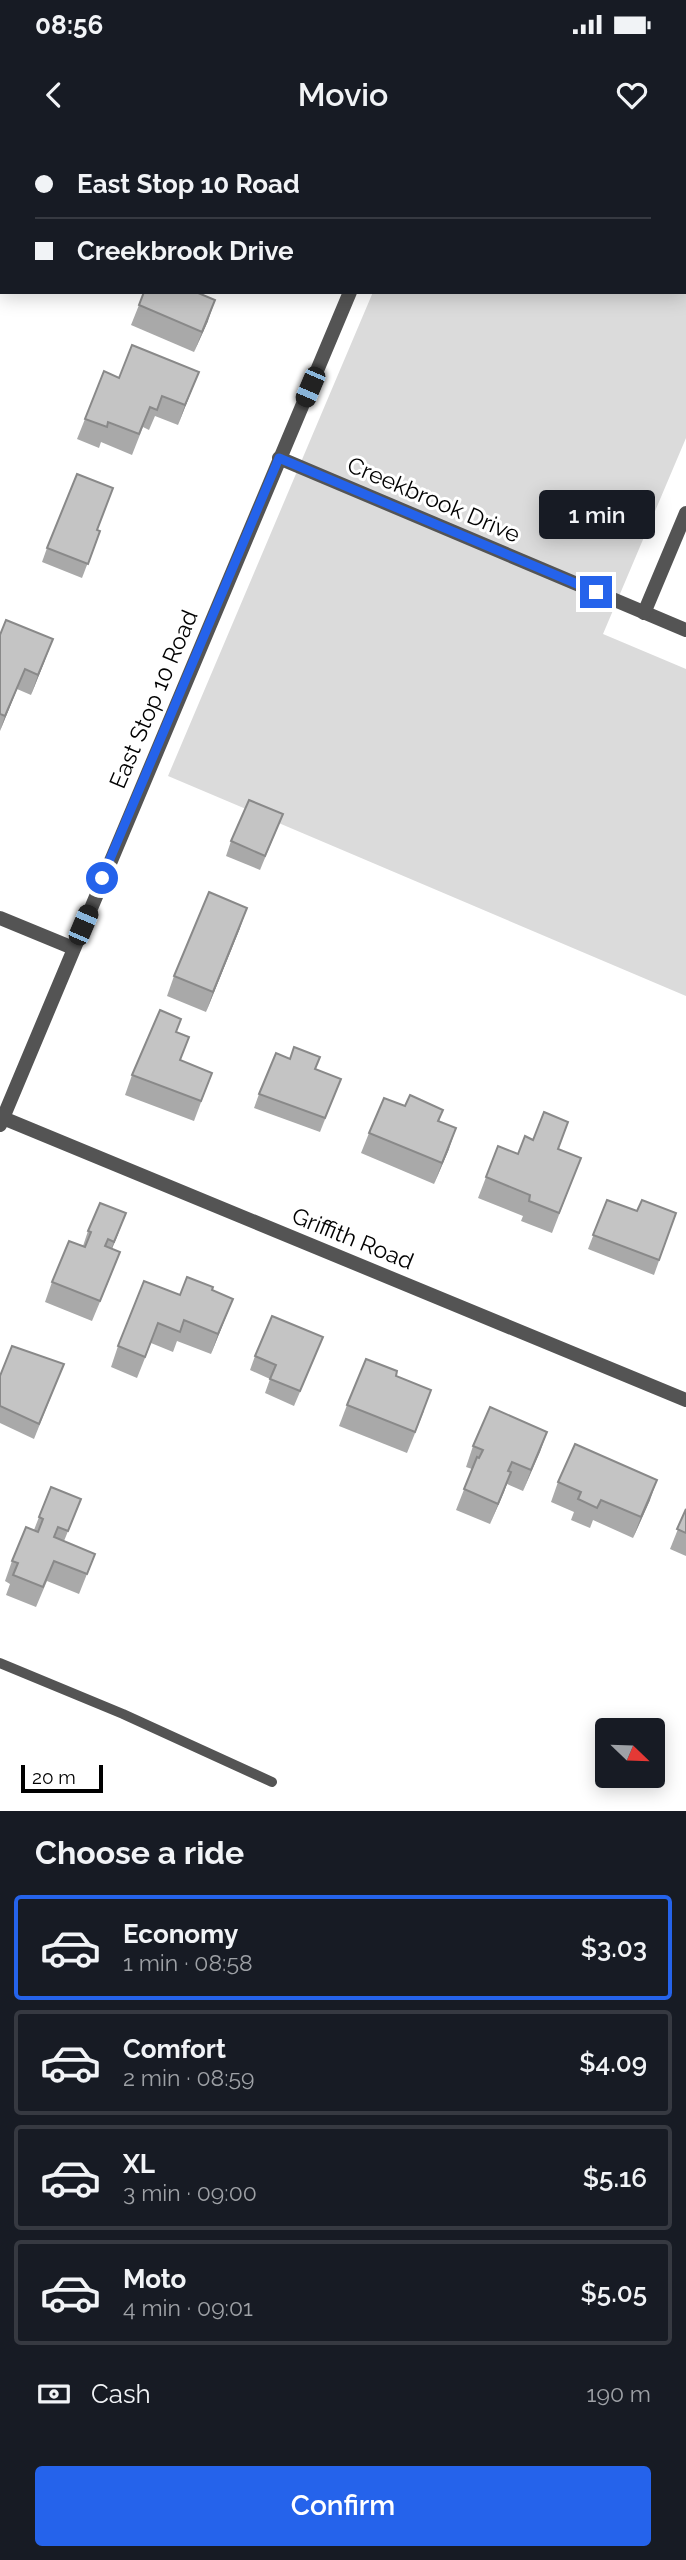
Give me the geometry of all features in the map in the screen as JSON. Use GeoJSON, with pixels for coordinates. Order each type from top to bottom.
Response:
{"type":"FeatureCollection","features":[{"type":"Feature","properties":{"kind":"street","name":"East Stop 10 Road"},"geometry":{"type":"LineString","coordinates":[[2,1122],[349,294]]}},
{"type":"Feature","properties":{"kind":"street","name":"Creekbrook Drive"},"geometry":{"type":"LineString","coordinates":[[279,458],[686,630]]}},
{"type":"Feature","properties":{"kind":"street"},"geometry":{"type":"LineString","coordinates":[[644,613],[686,513]]}},
{"type":"Feature","properties":{"kind":"street"},"geometry":{"type":"LineString","coordinates":[[0,918],[73,948]]}},
{"type":"Feature","properties":{"kind":"street","name":"Griffith Road"},"geometry":{"type":"LineString","coordinates":[[2,1122],[686,1400]]}},
{"type":"Feature","properties":{"kind":"lane"},"geometry":{"type":"LineString","coordinates":[[0,1663],[123,1714],[272,1782]]}},
{"type":"Feature","properties":{"kind":"shaded area"},"geometry":{"type":"Polygon","coordinates":[[[372,294],[686,294],[686,438],[603,634],[686,669],[686,996],[168,776],[372,294]]]}},
{"type":"Feature","properties":{"kind":"building"},"geometry":{"type":"Polygon","coordinates":[[[143,294],[201,294],[215,300],[202,332],[139,305],[143,294]]]}},
{"type":"Feature","properties":{"kind":"building"},"geometry":{"type":"Polygon","coordinates":[[[132,345],[199,372],[185,405],[162,396],[157,410],[150,407],[139,434],[108,422],[107,427],[85,419],[104,371],[119,378],[132,345]]]}},
{"type":"Feature","properties":{"kind":"building"},"geometry":{"type":"Polygon","coordinates":[[[77,474],[113,488],[88,564],[47,548],[77,474]]]}},
{"type":"Feature","properties":{"kind":"building"},"geometry":{"type":"Polygon","coordinates":[[[6,620],[53,639],[38,675],[25,669],[5,716],[0,714],[0,635],[6,620]]]}},
{"type":"Feature","properties":{"kind":"building"},"geometry":{"type":"Polygon","coordinates":[[[249,800],[283,814],[265,856],[231,841],[249,800]]]}},
{"type":"Feature","properties":{"kind":"building"},"geometry":{"type":"Polygon","coordinates":[[[209,892],[247,908],[213,992],[174,976],[209,892]]]}},
{"type":"Feature","properties":{"kind":"building"},"geometry":{"type":"Polygon","coordinates":[[[160,1010],[181,1019],[176,1032],[189,1037],[180,1060],[212,1073],[201,1101],[132,1075],[160,1010]]]}},
{"type":"Feature","properties":{"kind":"building"},"geometry":{"type":"Polygon","coordinates":[[[294,1047],[320,1057],[315,1069],[341,1079],[325,1118],[259,1094],[276,1053],[290,1059],[294,1047]]]}},
{"type":"Feature","properties":{"kind":"building"},"geometry":{"type":"Polygon","coordinates":[[[410,1095],[443,1110],[438,1121],[456,1128],[442,1163],[369,1133],[384,1098],[405,1106],[410,1095]]]}},
{"type":"Feature","properties":{"kind":"building"},"geometry":{"type":"Polygon","coordinates":[[[544,1112],[568,1122],[558,1149],[581,1158],[559,1213],[529,1201],[530,1195],[486,1177],[498,1146],[518,1154],[525,1136],[533,1140],[544,1112]]]}},
{"type":"Feature","properties":{"kind":"building"},"geometry":{"type":"Polygon","coordinates":[[[607,1200],[637,1211],[642,1200],[676,1213],[659,1260],[593,1235],[607,1200]]]}},
{"type":"Feature","properties":{"kind":"building"},"geometry":{"type":"Polygon","coordinates":[[[100,1203],[126,1213],[114,1242],[108,1239],[105,1246],[120,1252],[100,1301],[52,1282],[69,1241],[85,1247],[91,1232],[88,1231],[100,1203]]]}},
{"type":"Feature","properties":{"kind":"building"},"geometry":{"type":"Polygon","coordinates":[[[187,1277],[213,1287],[212,1290],[233,1299],[218,1334],[184,1320],[180,1332],[158,1323],[145,1357],[118,1346],[144,1281],[180,1295],[187,1277]]]}},
{"type":"Feature","properties":{"kind":"building"},"geometry":{"type":"Polygon","coordinates":[[[272,1316],[323,1337],[300,1391],[270,1379],[276,1365],[255,1356],[272,1316]]]}},
{"type":"Feature","properties":{"kind":"building"},"geometry":{"type":"Polygon","coordinates":[[[12,1346],[64,1364],[39,1424],[0,1406],[0,1376],[12,1346]]]}},
{"type":"Feature","properties":{"kind":"building"},"geometry":{"type":"Polygon","coordinates":[[[366,1359],[397,1371],[396,1376],[431,1390],[415,1432],[347,1405],[366,1359]]]}},
{"type":"Feature","properties":{"kind":"building"},"geometry":{"type":"Polygon","coordinates":[[[490,1407],[547,1432],[531,1470],[512,1462],[508,1471],[511,1472],[498,1504],[464,1489],[477,1457],[479,1458],[483,1450],[473,1446],[490,1407]]]}},
{"type":"Feature","properties":{"kind":"building"},"geometry":{"type":"Polygon","coordinates":[[[575,1444],[657,1480],[641,1517],[601,1500],[597,1508],[578,1499],[581,1492],[558,1482],[575,1444]]]}},
{"type":"Feature","properties":{"kind":"building"},"geometry":{"type":"Polygon","coordinates":[[[51,1487],[81,1499],[68,1531],[58,1527],[54,1537],[95,1554],[87,1574],[54,1561],[43,1587],[13,1575],[18,1563],[12,1561],[26,1527],[38,1532],[43,1519],[39,1517],[51,1487]]]}},
{"type":"Feature","properties":{"kind":"building"},"geometry":{"type":"Polygon","coordinates":[[[686,1509],[686,1533],[677,1529],[686,1509]]]}},
{"type":"Feature","properties":{"kind":"route"},"geometry":{"type":"LineString","coordinates":[[102,878],[279,458],[596,592]]}}]}
